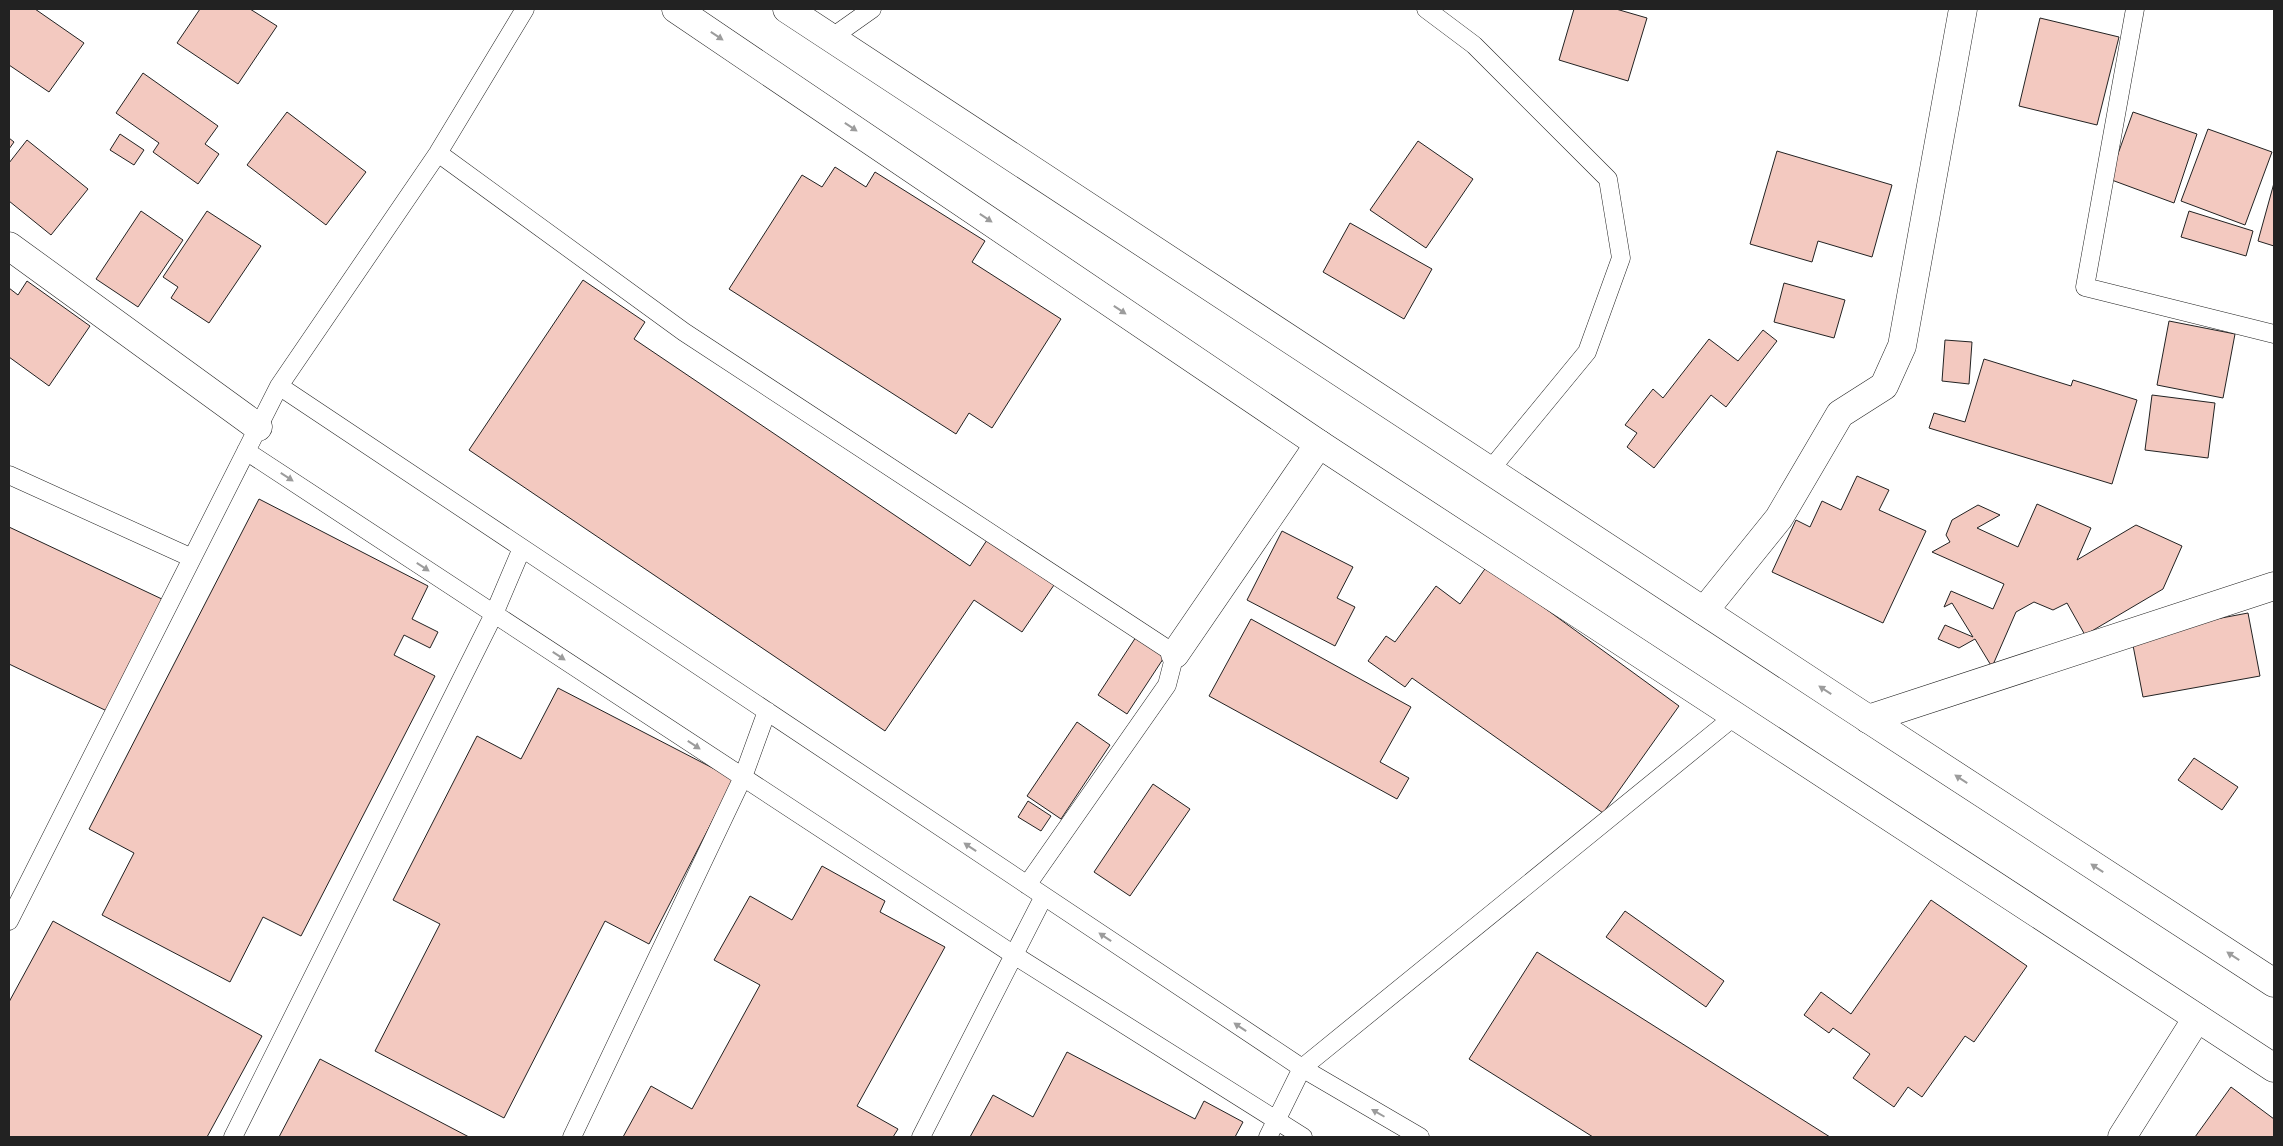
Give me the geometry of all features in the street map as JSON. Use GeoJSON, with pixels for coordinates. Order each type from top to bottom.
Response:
{"type":"FeatureCollection","features":[{"type":"Feature","properties":{"kind":"main road"},"geometry":{"type":"LineString","coordinates":[[676,9],[1319,444],[2274,1068]]}},
{"type":"Feature","properties":{"kind":"main road"},"geometry":{"type":"LineString","coordinates":[[787,9],[1868,719],[2274,983]]}},
{"type":"Feature","properties":{"kind":"main road"},"geometry":{"type":"LineString","coordinates":[[1704,611],[1779,518],[1840,414],[1884,386],[1902,346],[1963,9]]}},
{"type":"Feature","properties":{"kind":"main road"},"geometry":{"type":"LineString","coordinates":[[9,246],[252,439]]}},
{"type":"Feature","properties":{"kind":"main road"},"geometry":{"type":"LineString","coordinates":[[1175,654],[1319,444]]}},
{"type":"Feature","properties":{"kind":"main road"},"geometry":{"type":"LineString","coordinates":[[1868,719],[2274,586]]}},
{"type":"Feature","properties":{"kind":"main road"},"geometry":{"type":"LineString","coordinates":[[2122,1137],[2196,1018]]}},
{"type":"Feature","properties":{"kind":"lane"},"geometry":{"type":"LineString","coordinates":[[9,921],[279,386],[438,153],[525,9]]}},
{"type":"Feature","properties":{"kind":"lane"},"geometry":{"type":"LineString","coordinates":[[831,38],[872,9]]}},
{"type":"Feature","properties":{"kind":"lane"},"geometry":{"type":"LineString","coordinates":[[1426,9],[1474,45],[1608,179],[1621,258],[1587,352],[1490,470]]}},
{"type":"Feature","properties":{"kind":"lane"},"geometry":{"type":"LineString","coordinates":[[2135,9],[2085,287],[2274,334]]}},
{"type":"Feature","properties":{"kind":"lane"},"geometry":{"type":"LineString","coordinates":[[438,153],[684,332],[1175,654],[1167,685],[1027,885]]}},
{"type":"Feature","properties":{"kind":"lane"},"geometry":{"type":"LineString","coordinates":[[279,386],[1302,1068],[1420,1137]]}},
{"type":"Feature","properties":{"kind":"lane"},"geometry":{"type":"LineString","coordinates":[[252,439],[494,614],[1014,955],[1272,1130],[1303,1137]]}},
{"type":"Feature","properties":{"kind":"lane"},"geometry":{"type":"LineString","coordinates":[[9,475],[192,558]]}},
{"type":"Feature","properties":{"kind":"lane"},"geometry":{"type":"LineString","coordinates":[[233,1137],[494,614],[522,548]]}},
{"type":"Feature","properties":{"kind":"lane"},"geometry":{"type":"LineString","coordinates":[[572,1137],[743,777],[767,711]]}},
{"type":"Feature","properties":{"kind":"lane"},"geometry":{"type":"LineString","coordinates":[[1272,1130],[1302,1068],[1736,716]]}},
{"type":"Feature","properties":{"kind":"lane"},"geometry":{"type":"LineString","coordinates":[[921,1137],[1044,896]]}},
{"type":"Feature","properties":{"kind":"building"},"geometry":{"type":"Polygon","coordinates":[[[9,9],[35,9],[84,43],[49,92],[9,65],[9,9]]]}},
{"type":"Feature","properties":{"kind":"building"},"geometry":{"type":"Polygon","coordinates":[[[200,9],[250,9],[277,26],[238,84],[177,43],[200,9]]]}},
{"type":"Feature","properties":{"kind":"building"},"geometry":{"type":"Polygon","coordinates":[[[1574,9],[1616,9],[1647,18],[1628,81],[1559,60],[1574,9]]]}},
{"type":"Feature","properties":{"kind":"building"},"geometry":{"type":"Polygon","coordinates":[[[2040,18],[2119,37],[2097,125],[2019,106],[2040,18]]]}},
{"type":"Feature","properties":{"kind":"building"},"geometry":{"type":"Polygon","coordinates":[[[143,73],[218,126],[205,144],[219,154],[198,184],[153,152],[159,143],[116,113],[143,73]]]}},
{"type":"Feature","properties":{"kind":"building"},"geometry":{"type":"Polygon","coordinates":[[[287,112],[366,172],[326,225],[247,165],[287,112]]]}},
{"type":"Feature","properties":{"kind":"building"},"geometry":{"type":"Polygon","coordinates":[[[2133,112],[2197,134],[2174,203],[2109,179],[2133,112]]]}},
{"type":"Feature","properties":{"kind":"building"},"geometry":{"type":"Polygon","coordinates":[[[2208,129],[2272,152],[2245,225],[2181,201],[2208,129]]]}},
{"type":"Feature","properties":{"kind":"building"},"geometry":{"type":"Polygon","coordinates":[[[120,134],[144,150],[134,165],[110,150],[120,134]]]}},
{"type":"Feature","properties":{"kind":"building"},"geometry":{"type":"Polygon","coordinates":[[[9,138],[14,142],[9,149],[9,138]]]}},
{"type":"Feature","properties":{"kind":"building"},"geometry":{"type":"Polygon","coordinates":[[[27,140],[88,189],[51,235],[9,201],[9,163],[27,140]]]}},
{"type":"Feature","properties":{"kind":"building"},"geometry":{"type":"Polygon","coordinates":[[[1418,141],[1473,179],[1426,248],[1370,210],[1418,141]]]}},
{"type":"Feature","properties":{"kind":"building"},"geometry":{"type":"Polygon","coordinates":[[[1777,151],[1892,185],[1872,257],[1818,241],[1812,262],[1750,244],[1777,151]]]}},
{"type":"Feature","properties":{"kind":"building"},"geometry":{"type":"Polygon","coordinates":[[[835,167],[866,187],[875,172],[985,241],[972,262],[1061,319],[992,428],[969,413],[956,434],[729,289],[802,175],[822,187],[835,167]]]}},
{"type":"Feature","properties":{"kind":"building"},"geometry":{"type":"Polygon","coordinates":[[[2274,183],[2274,246],[2258,241],[2274,183]]]}},
{"type":"Feature","properties":{"kind":"building"},"geometry":{"type":"Polygon","coordinates":[[[141,211],[183,240],[138,307],[96,279],[141,211]]]}},
{"type":"Feature","properties":{"kind":"building"},"geometry":{"type":"Polygon","coordinates":[[[207,211],[261,246],[209,323],[171,298],[178,287],[163,277],[207,211]]]}},
{"type":"Feature","properties":{"kind":"building"},"geometry":{"type":"Polygon","coordinates":[[[2189,211],[2253,231],[2246,256],[2181,237],[2189,211]]]}},
{"type":"Feature","properties":{"kind":"building"},"geometry":{"type":"Polygon","coordinates":[[[1350,223],[1432,269],[1404,319],[1323,272],[1350,223]]]}},
{"type":"Feature","properties":{"kind":"building"},"geometry":{"type":"Polygon","coordinates":[[[583,280],[645,322],[634,339],[970,566],[987,540],[1054,585],[1022,632],[974,600],[885,731],[469,450],[583,280]]]}},
{"type":"Feature","properties":{"kind":"building"},"geometry":{"type":"Polygon","coordinates":[[[27,281],[90,326],[49,386],[9,357],[9,288],[18,295],[27,281]]]}},
{"type":"Feature","properties":{"kind":"building"},"geometry":{"type":"Polygon","coordinates":[[[1784,283],[1845,300],[1834,338],[1774,322],[1784,283]]]}},
{"type":"Feature","properties":{"kind":"building"},"geometry":{"type":"Polygon","coordinates":[[[2169,321],[2235,334],[2223,398],[2157,385],[2169,321]]]}},
{"type":"Feature","properties":{"kind":"building"},"geometry":{"type":"Polygon","coordinates":[[[1763,330],[1777,341],[1726,407],[1711,395],[1654,468],[1627,447],[1637,433],[1625,425],[1653,389],[1663,398],[1709,339],[1738,361],[1763,330]]]}},
{"type":"Feature","properties":{"kind":"building"},"geometry":{"type":"Polygon","coordinates":[[[1945,340],[1972,342],[1969,384],[1942,381],[1945,340]]]}},
{"type":"Feature","properties":{"kind":"building"},"geometry":{"type":"Polygon","coordinates":[[[1984,359],[2071,386],[2073,380],[2137,400],[2112,484],[1929,428],[1934,413],[1965,422],[1984,359]]]}},
{"type":"Feature","properties":{"kind":"building"},"geometry":{"type":"Polygon","coordinates":[[[2152,395],[2215,403],[2208,458],[2145,450],[2152,395]]]}},
{"type":"Feature","properties":{"kind":"building"},"geometry":{"type":"Polygon","coordinates":[[[1857,476],[1889,490],[1879,510],[1926,531],[1883,623],[1772,572],[1796,520],[1810,527],[1822,501],[1841,510],[1857,476]]]}},
{"type":"Feature","properties":{"kind":"building"},"geometry":{"type":"Polygon","coordinates":[[[259,499],[428,586],[412,619],[438,632],[430,648],[404,635],[394,655],[435,676],[301,936],[263,917],[230,982],[102,915],[134,853],[89,829],[259,499]]]}},
{"type":"Feature","properties":{"kind":"building"},"geometry":{"type":"Polygon","coordinates":[[[2037,504],[2091,528],[2077,560],[2136,525],[2182,546],[2163,589],[2085,635],[2067,603],[2053,610],[2034,602],[2016,612],[1992,667],[1975,639],[1959,648],[1938,639],[1945,625],[1973,637],[1952,603],[1944,607],[1951,591],[1993,609],[2004,584],[1932,552],[1950,542],[1946,535],[1952,520],[1978,505],[2000,515],[1977,528],[2018,547],[2037,504]]]}},
{"type":"Feature","properties":{"kind":"building"},"geometry":{"type":"Polygon","coordinates":[[[9,527],[164,600],[109,712],[9,664],[9,527]]]}},
{"type":"Feature","properties":{"kind":"building"},"geometry":{"type":"Polygon","coordinates":[[[1282,531],[1353,567],[1337,598],[1355,607],[1335,646],[1247,600],[1282,531]]]}},
{"type":"Feature","properties":{"kind":"building"},"geometry":{"type":"Polygon","coordinates":[[[1487,566],[1679,706],[1603,813],[1412,678],[1405,687],[1368,661],[1386,636],[1395,642],[1436,586],[1460,604],[1487,566]]]}},
{"type":"Feature","properties":{"kind":"building"},"geometry":{"type":"Polygon","coordinates":[[[2248,613],[2260,676],[2143,697],[2131,635],[2248,613]]]}},
{"type":"Feature","properties":{"kind":"building"},"geometry":{"type":"Polygon","coordinates":[[[1251,619],[1411,707],[1380,762],[1409,778],[1397,799],[1209,696],[1251,619]]]}},
{"type":"Feature","properties":{"kind":"building"},"geometry":{"type":"Polygon","coordinates":[[[1136,637],[1165,656],[1127,714],[1098,695],[1136,637]]]}},
{"type":"Feature","properties":{"kind":"building"},"geometry":{"type":"Polygon","coordinates":[[[558,688],[734,779],[649,944],[605,921],[504,1118],[375,1051],[440,924],[393,900],[477,736],[521,759],[558,688]]]}},
{"type":"Feature","properties":{"kind":"building"},"geometry":{"type":"Polygon","coordinates":[[[1077,722],[1110,745],[1061,819],[1027,796],[1077,722]]]}},
{"type":"Feature","properties":{"kind":"building"},"geometry":{"type":"Polygon","coordinates":[[[2194,758],[2238,787],[2222,810],[2178,780],[2194,758]]]}},
{"type":"Feature","properties":{"kind":"building"},"geometry":{"type":"Polygon","coordinates":[[[1153,784],[1190,809],[1130,896],[1094,872],[1153,784]]]}},
{"type":"Feature","properties":{"kind":"building"},"geometry":{"type":"Polygon","coordinates":[[[1028,801],[1051,816],[1041,831],[1018,817],[1028,801]]]}},
{"type":"Feature","properties":{"kind":"building"},"geometry":{"type":"Polygon","coordinates":[[[822,866],[885,901],[880,912],[945,947],[857,1106],[898,1129],[893,1137],[623,1137],[651,1086],[692,1109],[760,985],[714,960],[750,896],[792,920],[822,866]]]}},
{"type":"Feature","properties":{"kind":"building"},"geometry":{"type":"Polygon","coordinates":[[[1931,900],[2027,966],[1974,1042],[1965,1036],[1922,1097],[1908,1087],[1894,1107],[1853,1078],[1870,1054],[1833,1028],[1829,1033],[1804,1015],[1821,992],[1851,1014],[1931,900]]]}},
{"type":"Feature","properties":{"kind":"building"},"geometry":{"type":"Polygon","coordinates":[[[1625,911],[1724,981],[1706,1007],[1606,937],[1625,911]]]}},
{"type":"Feature","properties":{"kind":"building"},"geometry":{"type":"Polygon","coordinates":[[[53,921],[262,1036],[207,1137],[9,1137],[9,1002],[53,921]]]}},
{"type":"Feature","properties":{"kind":"building"},"geometry":{"type":"Polygon","coordinates":[[[1537,952],[1830,1137],[1593,1137],[1469,1059],[1537,952]]]}},
{"type":"Feature","properties":{"kind":"building"},"geometry":{"type":"Polygon","coordinates":[[[1067,1052],[1195,1119],[1204,1101],[1243,1122],[1235,1137],[970,1137],[993,1095],[1033,1117],[1067,1052]]]}},
{"type":"Feature","properties":{"kind":"building"},"geometry":{"type":"Polygon","coordinates":[[[320,1059],[469,1137],[279,1137],[320,1059]]]}},
{"type":"Feature","properties":{"kind":"building"},"geometry":{"type":"Polygon","coordinates":[[[2231,1087],[2274,1119],[2274,1137],[2195,1137],[2231,1087]]]}}]}
